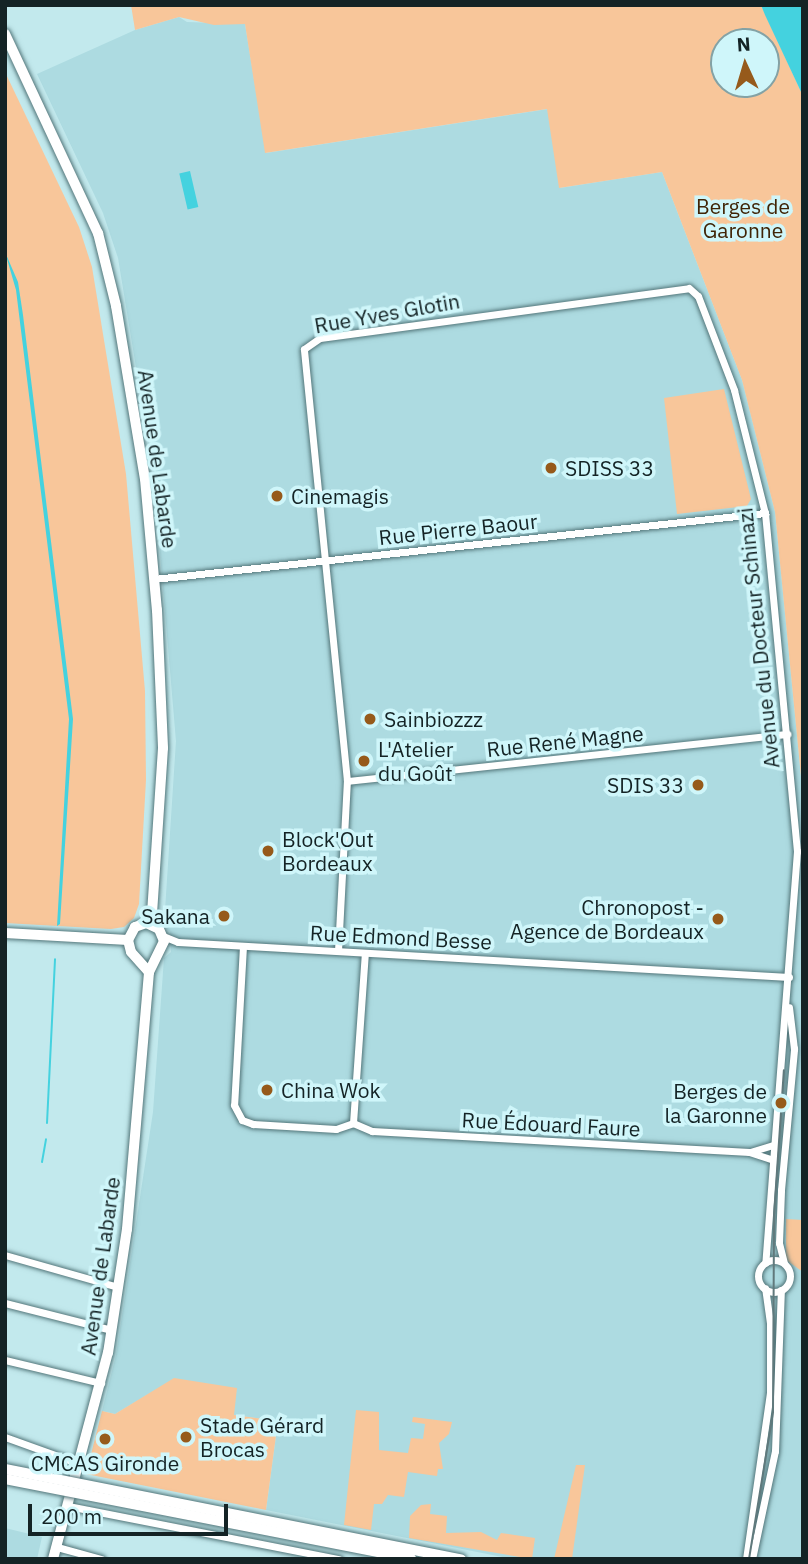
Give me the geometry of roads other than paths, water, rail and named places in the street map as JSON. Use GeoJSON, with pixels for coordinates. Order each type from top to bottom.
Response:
{"type":"FeatureCollection","features":[{"type":"Feature","properties":{"kind":"highway"},"geometry":{"type":"LineString","coordinates":[[5,1469],[461,1559]]}},
{"type":"Feature","properties":{"kind":"highway"},"geometry":{"type":"LineString","coordinates":[[5,1479],[411,1559]]}},
{"type":"Feature","properties":{"kind":"main road","name":"Avenue de Labarde"},"geometry":{"type":"LineString","coordinates":[[5,34],[106,258],[139,437],[154,579],[163,748],[152,913],[161,932]]}},
{"type":"Feature","properties":{"kind":"main road"},"geometry":{"type":"LineString","coordinates":[[128,940],[152,913]]}},
{"type":"Feature","properties":{"kind":"main road"},"geometry":{"type":"LineString","coordinates":[[139,958],[159,953],[161,932],[142,923]]}},
{"type":"Feature","properties":{"kind":"main road"},"geometry":{"type":"LineString","coordinates":[[5,933],[128,940]]}},
{"type":"Feature","properties":{"kind":"main road"},"geometry":{"type":"LineString","coordinates":[[128,940],[149,972]]}},
{"type":"Feature","properties":{"kind":"main road","name":"Avenue de Labarde"},"geometry":{"type":"LineString","coordinates":[[53,1559],[102,1383],[112,1330],[149,972],[159,953]]}},
{"type":"Feature","properties":{"kind":"street","name":"Avenue du Docteur Schinazi"},"geometry":{"type":"LineString","coordinates":[[689,288],[698,296],[734,390],[765,513],[797,851],[788,997],[773,1145],[765,1263]]}},
{"type":"Feature","properties":{"kind":"street","name":"Rue Yves Glotin"},"geometry":{"type":"LineString","coordinates":[[324,561],[303,361],[310,341],[689,288]]}},
{"type":"Feature","properties":{"kind":"street","name":"Rue Pierre Baour"},"geometry":{"type":"LineString","coordinates":[[154,579],[765,513]]}},
{"type":"Feature","properties":{"kind":"street"},"geometry":{"type":"LineString","coordinates":[[324,561],[347,781],[338,951]]}},
{"type":"Feature","properties":{"kind":"street","name":"Rue René Magne"},"geometry":{"type":"LineString","coordinates":[[347,781],[787,734]]}},
{"type":"Feature","properties":{"kind":"street","name":"Rue Edmond Besse"},"geometry":{"type":"LineString","coordinates":[[161,932],[178,942],[789,977]]}},
{"type":"Feature","properties":{"kind":"street"},"geometry":{"type":"LineString","coordinates":[[159,953],[178,942]]}},
{"type":"Feature","properties":{"kind":"street"},"geometry":{"type":"LineString","coordinates":[[243,946],[234,1105],[238,1116],[253,1125],[336,1129],[353,1123],[365,953]]}},
{"type":"Feature","properties":{"kind":"street","name":"Avenue du Docteur Schinazi"},"geometry":{"type":"LineString","coordinates":[[784,1263],[779,1243],[781,1190],[794,1049],[788,997]]}},
{"type":"Feature","properties":{"kind":"street","name":"Rue Édouard Faure"},"geometry":{"type":"LineString","coordinates":[[353,1123],[372,1131],[749,1152],[773,1160]]}},
{"type":"Feature","properties":{"kind":"street","name":"Rue Édouard Faure"},"geometry":{"type":"LineString","coordinates":[[749,1152],[773,1145]]}},
{"type":"Feature","properties":{"kind":"street"},"geometry":{"type":"LineString","coordinates":[[5,1255],[118,1287]]}},
{"type":"Feature","properties":{"kind":"street"},"geometry":{"type":"LineString","coordinates":[[746,1559],[770,1393],[770,1323],[765,1288],[758,1276],[765,1263],[784,1263],[790,1276],[781,1290],[775,1451],[752,1559]]}},
{"type":"Feature","properties":{"kind":"street"},"geometry":{"type":"LineString","coordinates":[[765,1288],[781,1290]]}},
{"type":"Feature","properties":{"kind":"street"},"geometry":{"type":"LineString","coordinates":[[5,1303],[112,1330]]}},
{"type":"Feature","properties":{"kind":"street"},"geometry":{"type":"LineString","coordinates":[[5,1360],[102,1383]]}},
{"type":"Feature","properties":{"kind":"street"},"geometry":{"type":"LineString","coordinates":[[5,1437],[80,1464]]}},
{"type":"Feature","properties":{"kind":"street"},"geometry":{"type":"LineString","coordinates":[[68,1507],[339,1559]]}},
{"type":"Feature","properties":{"kind":"street"},"geometry":{"type":"LineString","coordinates":[[57,1546],[102,1559]]}},
{"type":"Feature","properties":{"kind":"water"},"geometry":{"type":"Polygon","coordinates":[[[761,5],[803,5],[803,96],[780,47],[780,28],[771,28],[761,5]]]}},
{"type":"Feature","properties":{"kind":"water"},"geometry":{"type":"Polygon","coordinates":[[[190,171],[198,207],[188,210],[179,173],[190,171]]]}},
{"type":"Feature","properties":{"kind":"water"},"geometry":{"type":"Polygon","coordinates":[[[5,252],[18,282],[23,315],[73,719],[60,924],[57,926],[69,719],[16,290],[5,252]]]}},
{"type":"Feature","properties":{"kind":"waterway"},"geometry":{"type":"LineString","coordinates":[[47,1123],[55,959]]}},
{"type":"Feature","properties":{"kind":"waterway"},"geometry":{"type":"LineString","coordinates":[[42,1162],[46,1139]]}},
{"type":"Feature","properties":{"kind":"tram line"},"geometry":{"type":"LineString","coordinates":[[749,1559],[773,1412],[774,1215],[784,1070]]}},
{"type":"Feature","properties":{"kind":"place","name":"SDISS 33"},"geometry":{"type":"Point","coordinates":[551,468]}},
{"type":"Feature","properties":{"kind":"place","name":"Cinemagis"},"geometry":{"type":"Point","coordinates":[277,496]}},
{"type":"Feature","properties":{"kind":"place","name":"Sainbiozzz"},"geometry":{"type":"Point","coordinates":[370,719]}},
{"type":"Feature","properties":{"kind":"place","name":"L'Atelier du Goût"},"geometry":{"type":"Point","coordinates":[364,761]}},
{"type":"Feature","properties":{"kind":"place","name":"SDIS 33"},"geometry":{"type":"Point","coordinates":[698,785]}},
{"type":"Feature","properties":{"kind":"place","name":"Block'Out Bordeaux"},"geometry":{"type":"Point","coordinates":[268,851]}},
{"type":"Feature","properties":{"kind":"place","name":"Sakana"},"geometry":{"type":"Point","coordinates":[224,916]}},
{"type":"Feature","properties":{"kind":"place","name":"Chronopost - Agence de Bordeaux"},"geometry":{"type":"Point","coordinates":[718,919]}},
{"type":"Feature","properties":{"kind":"place","name":"China Wok"},"geometry":{"type":"Point","coordinates":[267,1090]}},
{"type":"Feature","properties":{"kind":"place","name":"Berges de la Garonne"},"geometry":{"type":"Point","coordinates":[781,1103]}},
{"type":"Feature","properties":{"kind":"place","name":"Stade Gérard Brocas"},"geometry":{"type":"Point","coordinates":[186,1437]}},
{"type":"Feature","properties":{"kind":"place","name":"CMCAS Gironde"},"geometry":{"type":"Point","coordinates":[105,1439]}},
{"type":"Feature","properties":{"kind":"park label","name":"Berges de Garonne"},"geometry":{"type":"Point","coordinates":[743,218]}}]}
